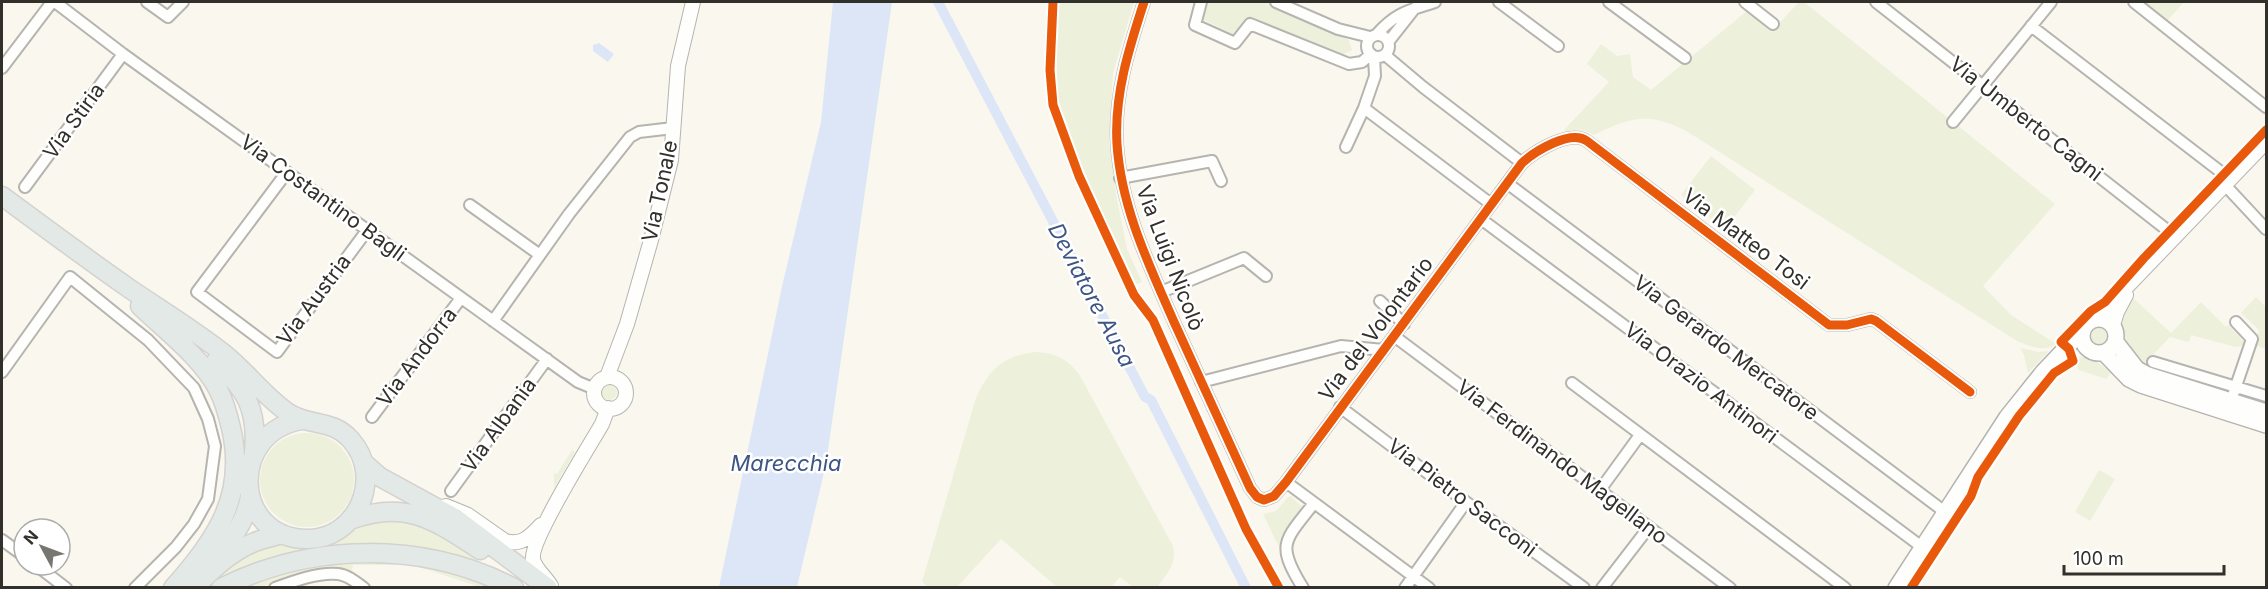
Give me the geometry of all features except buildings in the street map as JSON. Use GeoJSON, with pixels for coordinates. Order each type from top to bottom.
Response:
{"type":"FeatureCollection","features":[{"type":"Feature","properties":{"kind":"main road"},"geometry":{"type":"LineString","coordinates":[[2,196],[90,261],[222,352],[271,399],[302,420]]}},
{"type":"Feature","properties":{"kind":"main road"},"geometry":{"type":"LineString","coordinates":[[90,261],[191,356],[218,389],[227,413],[234,442],[236,471],[229,505],[222,523],[206,549],[173,588]]}},
{"type":"Feature","properties":{"kind":"main road"},"geometry":{"type":"LineString","coordinates":[[138,305],[172,326],[217,362],[240,386],[253,411],[256,430],[254,454]]}},
{"type":"Feature","properties":{"kind":"main road"},"geometry":{"type":"LineString","coordinates":[[1896,588],[2007,417],[2043,372],[2088,323],[2096,319],[2113,325],[2116,342],[2104,353],[2095,353],[2086,348],[2082,339],[2082,331]]}},
{"type":"Feature","properties":{"kind":"main road"},"geometry":{"type":"LineString","coordinates":[[2116,342],[2137,369],[2148,375],[2233,394],[2266,412]]}},
{"type":"Feature","properties":{"kind":"main road"},"geometry":{"type":"LineString","coordinates":[[2043,372],[2086,348]]}},
{"type":"Feature","properties":{"kind":"main road"},"geometry":{"type":"LineString","coordinates":[[2104,353],[2129,379],[2141,385],[2266,425]]}},
{"type":"Feature","properties":{"kind":"main road"},"geometry":{"type":"LineString","coordinates":[[350,520],[363,497],[366,482],[363,462],[352,441],[342,432],[318,421],[302,420],[271,432],[259,444],[249,466],[250,496],[262,518],[282,534],[295,538],[320,537],[331,534],[350,520],[370,512],[390,510],[430,519],[535,588]]}},
{"type":"Feature","properties":{"kind":"main road"},"geometry":{"type":"LineString","coordinates":[[363,462],[380,477],[455,518],[550,588]]}},
{"type":"Feature","properties":{"kind":"main road"},"geometry":{"type":"LineString","coordinates":[[185,588],[226,546],[241,526],[250,496]]}},
{"type":"Feature","properties":{"kind":"main road"},"geometry":{"type":"LineString","coordinates":[[194,588],[238,550],[282,534]]}},
{"type":"Feature","properties":{"kind":"main road"},"geometry":{"type":"LineString","coordinates":[[221,588],[241,577],[285,562],[359,553],[395,554],[453,563],[514,588]]}},
{"type":"Feature","properties":{"kind":"street","name":"Via Costantino Bagli"},"geometry":{"type":"LineString","coordinates":[[53,2],[578,382],[595,389]]}},
{"type":"Feature","properties":{"kind":"street"},"geometry":{"type":"LineString","coordinates":[[2,68],[53,2]]}},
{"type":"Feature","properties":{"kind":"street"},"geometry":{"type":"LineString","coordinates":[[147,2],[168,17],[183,2]]}},
{"type":"Feature","properties":{"kind":"street","name":"Via Tonale"},"geometry":{"type":"LineString","coordinates":[[608,377],[627,324],[671,160],[678,66],[693,2]]}},
{"type":"Feature","properties":{"kind":"street","name":"Via Luigi Nicolò"},"geometry":{"type":"LineString","coordinates":[[1144,2],[1122,75],[1117,142],[1120,178],[1148,263],[1250,488],[1257,497],[1264,500],[1274,496]]}},
{"type":"Feature","properties":{"kind":"street"},"geometry":{"type":"LineString","coordinates":[[1201,2],[1194,26],[1235,43],[1250,24],[1349,64],[1362,62],[1375,49],[1398,15],[1435,2]]}},
{"type":"Feature","properties":{"kind":"street"},"geometry":{"type":"LineString","coordinates":[[1276,2],[1338,29],[1375,49],[1522,163]]}},
{"type":"Feature","properties":{"kind":"street"},"geometry":{"type":"LineString","coordinates":[[1499,2],[1558,46]]}},
{"type":"Feature","properties":{"kind":"street"},"geometry":{"type":"LineString","coordinates":[[1609,2],[1684,58]]}},
{"type":"Feature","properties":{"kind":"street"},"geometry":{"type":"LineString","coordinates":[[1745,2],[1773,24]]}},
{"type":"Feature","properties":{"kind":"street","name":"Via Umberto Cagni"},"geometry":{"type":"LineString","coordinates":[[1876,2],[2176,237]]}},
{"type":"Feature","properties":{"kind":"street"},"geometry":{"type":"LineString","coordinates":[[1953,122],[2051,2]]}},
{"type":"Feature","properties":{"kind":"street"},"geometry":{"type":"LineString","coordinates":[[2134,2],[2266,107]]}},
{"type":"Feature","properties":{"kind":"street"},"geometry":{"type":"LineString","coordinates":[[1375,49],[1389,49],[1389,41],[1415,9]]}},
{"type":"Feature","properties":{"kind":"street"},"geometry":{"type":"LineString","coordinates":[[2031,26],[2228,182],[2266,229]]}},
{"type":"Feature","properties":{"kind":"street"},"geometry":{"type":"LineString","coordinates":[[1346,147],[1364,108],[1375,76],[1375,49]]}},
{"type":"Feature","properties":{"kind":"street","name":"Via Stiria"},"geometry":{"type":"LineString","coordinates":[[25,187],[123,54]]}},
{"type":"Feature","properties":{"kind":"street"},"geometry":{"type":"LineString","coordinates":[[1364,108],[1491,204]]}},
{"type":"Feature","properties":{"kind":"street"},"geometry":{"type":"LineString","coordinates":[[493,321],[569,214],[630,137],[639,132],[673,128]]}},
{"type":"Feature","properties":{"kind":"street","name":"Via Matteo Tosi"},"geometry":{"type":"LineString","coordinates":[[1507,183],[1522,163],[1534,153],[1560,141],[1574,137],[1583,138],[1829,325],[1847,325],[1871,319],[1876,321],[1970,392]]}},
{"type":"Feature","properties":{"kind":"street"},"geometry":{"type":"LineString","coordinates":[[2096,319],[2266,142]]}},
{"type":"Feature","properties":{"kind":"street","name":"Via Luigi Nicolò"},"geometry":{"type":"LineString","coordinates":[[1120,178],[1212,161],[1221,181]]}},
{"type":"Feature","properties":{"kind":"street","name":"Via Austria"},"geometry":{"type":"LineString","coordinates":[[286,172],[197,292],[277,352],[368,229]]}},
{"type":"Feature","properties":{"kind":"street","name":"Via del Volontario"},"geometry":{"type":"LineString","coordinates":[[1274,496],[1507,183]]}},
{"type":"Feature","properties":{"kind":"street","name":"Via Gerardo Mercatore"},"geometry":{"type":"LineString","coordinates":[[1507,183],[1945,512]]}},
{"type":"Feature","properties":{"kind":"street"},"geometry":{"type":"LineString","coordinates":[[470,205],[540,255]]}},
{"type":"Feature","properties":{"kind":"street","name":"Via Orazio Antinori"},"geometry":{"type":"LineString","coordinates":[[1481,219],[1922,547]]}},
{"type":"Feature","properties":{"kind":"street","name":"Via Luigi Nicolò"},"geometry":{"type":"LineString","coordinates":[[1161,292],[1244,258],[1266,276]]}},
{"type":"Feature","properties":{"kind":"street"},"geometry":{"type":"LineString","coordinates":[[2,372],[70,277],[148,340],[194,388],[208,419],[215,446],[208,499],[194,524],[176,547],[135,588]]}},
{"type":"Feature","properties":{"kind":"street"},"geometry":{"type":"LineString","coordinates":[[2113,325],[2117,312],[2135,280]]}},
{"type":"Feature","properties":{"kind":"street","name":"Via Andorra"},"geometry":{"type":"LineString","coordinates":[[372,417],[461,298]]}},
{"type":"Feature","properties":{"kind":"street"},"geometry":{"type":"LineString","coordinates":[[1380,301],[1404,324]]}},
{"type":"Feature","properties":{"kind":"street"},"geometry":{"type":"LineString","coordinates":[[2233,394],[2253,339],[2236,322]]}},
{"type":"Feature","properties":{"kind":"street","name":"Via Ferdinando Magellano"},"geometry":{"type":"LineString","coordinates":[[1394,336],[1730,588]]}},
{"type":"Feature","properties":{"kind":"street"},"geometry":{"type":"LineString","coordinates":[[1201,382],[1341,346],[1384,350]]}},
{"type":"Feature","properties":{"kind":"street","name":"Via Albania"},"geometry":{"type":"LineString","coordinates":[[451,491],[547,359]]}},
{"type":"Feature","properties":{"kind":"street"},"geometry":{"type":"LineString","coordinates":[[2153,362],[2233,394],[2266,396]]}},
{"type":"Feature","properties":{"kind":"street"},"geometry":{"type":"LineString","coordinates":[[608,377],[621,381],[626,395],[622,404],[608,408],[597,402],[595,389],[600,381],[608,377]]}},
{"type":"Feature","properties":{"kind":"street"},"geometry":{"type":"LineString","coordinates":[[1572,383],[1845,588]]}},
{"type":"Feature","properties":{"kind":"street","name":"Via Pietro Sacconi"},"geometry":{"type":"LineString","coordinates":[[1340,407],[1584,588]]}},
{"type":"Feature","properties":{"kind":"street"},"geometry":{"type":"LineString","coordinates":[[550,588],[534,563],[533,551],[547,519],[603,424],[608,408]]}},
{"type":"Feature","properties":{"kind":"street"},"geometry":{"type":"LineString","coordinates":[[1600,490],[1640,435]]}},
{"type":"Feature","properties":{"kind":"street"},"geometry":{"type":"LineString","coordinates":[[1286,482],[1429,588]]}},
{"type":"Feature","properties":{"kind":"street"},"geometry":{"type":"LineString","coordinates":[[1405,588],[1467,502]]}},
{"type":"Feature","properties":{"kind":"street"},"geometry":{"type":"LineString","coordinates":[[1304,588],[1290,567],[1285,548],[1288,536],[1314,503]]}},
{"type":"Feature","properties":{"kind":"street"},"geometry":{"type":"LineString","coordinates":[[430,504],[448,506],[468,515],[505,541],[512,543],[526,540],[547,519]]}},
{"type":"Feature","properties":{"kind":"street"},"geometry":{"type":"LineString","coordinates":[[1602,588],[1649,527]]}},
{"type":"Feature","properties":{"kind":"street"},"geometry":{"type":"LineString","coordinates":[[275,588],[322,575],[338,574],[364,588]]}},
{"type":"Feature","properties":{"kind":"street"},"geometry":{"type":"LineString","coordinates":[[52,577],[66,588]]}},
{"type":"Feature","properties":{"kind":"green space"},"geometry":{"type":"Polygon","coordinates":[[[1057,2],[1134,2],[1113,73],[1109,142],[1127,249],[1142,282],[1134,285],[1058,115],[1054,76],[1057,2]]]}},
{"type":"Feature","properties":{"kind":"green space"},"geometry":{"type":"Polygon","coordinates":[[[1207,2],[1264,2],[1349,40],[1352,50],[1342,55],[1248,18],[1235,35],[1202,19],[1207,2]]]}},
{"type":"Feature","properties":{"kind":"green space"},"geometry":{"type":"Polygon","coordinates":[[[1799,2],[1804,2],[2055,204],[1983,286],[2011,315],[2056,344],[2042,348],[2017,341],[1688,132],[1675,126],[1663,121],[1641,119],[1630,120],[1594,135],[1587,131],[1566,132],[1564,130],[1609,82],[1587,64],[1601,44],[1617,56],[1630,54],[1633,77],[1651,90],[1747,11],[1771,32],[1799,2]]]}},
{"type":"Feature","properties":{"kind":"green space"},"geometry":{"type":"Polygon","coordinates":[[[2143,2],[2184,2],[2167,21],[2143,2]]]}},
{"type":"Feature","properties":{"kind":"green space"},"geometry":{"type":"Polygon","coordinates":[[[1711,156],[1755,190],[1725,229],[1681,195],[1711,156]]]}},
{"type":"Feature","properties":{"kind":"green space"},"geometry":{"type":"Polygon","coordinates":[[[2256,297],[2266,307],[2266,349],[2255,345],[2259,330],[2241,313],[2256,297]]]}},
{"type":"Feature","properties":{"kind":"green space"},"geometry":{"type":"Polygon","coordinates":[[[2133,298],[2171,333],[2201,302],[2245,343],[2236,347],[2191,335],[2189,342],[2170,337],[2143,365],[2125,341],[2120,325],[2126,308],[2133,298]]]}},
{"type":"Feature","properties":{"kind":"green space"},"geometry":{"type":"Polygon","coordinates":[[[2099,328],[2105,330],[2107,336],[2105,342],[2099,344],[2093,342],[2091,336],[2093,330],[2099,328]]]}},
{"type":"Feature","properties":{"kind":"green space"},"geometry":{"type":"Polygon","coordinates":[[[2020,348],[2038,352],[2049,351],[2028,373],[2020,348]]]}},
{"type":"Feature","properties":{"kind":"green space"},"geometry":{"type":"Polygon","coordinates":[[[1035,352],[1060,357],[1079,374],[1173,546],[1174,558],[1168,573],[1157,587],[1133,587],[1120,577],[1111,587],[1057,587],[1001,539],[957,587],[928,587],[922,582],[980,390],[991,373],[1005,361],[1035,352]]]}},
{"type":"Feature","properties":{"kind":"green space"},"geometry":{"type":"Polygon","coordinates":[[[2081,357],[2095,360],[2111,373],[2106,379],[2079,370],[2074,359],[2081,357]]]}},
{"type":"Feature","properties":{"kind":"green space"},"geometry":{"type":"Polygon","coordinates":[[[609,384],[617,392],[609,400],[601,392],[609,384]]]}},
{"type":"Feature","properties":{"kind":"green space"},"geometry":{"type":"Polygon","coordinates":[[[307,433],[325,436],[340,447],[351,462],[354,480],[351,498],[340,513],[325,524],[307,527],[289,524],[274,513],[263,498],[260,480],[263,462],[274,447],[289,436],[307,433]]]}},
{"type":"Feature","properties":{"kind":"green space"},"geometry":{"type":"Polygon","coordinates":[[[572,450],[575,452],[554,488],[554,473],[557,474],[572,450]]]}},
{"type":"Feature","properties":{"kind":"green space"},"geometry":{"type":"Polygon","coordinates":[[[2099,470],[2115,479],[2090,521],[2075,512],[2099,470]]]}},
{"type":"Feature","properties":{"kind":"green space"},"geometry":{"type":"Polygon","coordinates":[[[1291,496],[1302,507],[1282,538],[1280,549],[1263,514],[1276,511],[1291,496]]]}},
{"type":"Feature","properties":{"kind":"green space"},"geometry":{"type":"Polygon","coordinates":[[[419,520],[479,558],[475,563],[287,555],[245,567],[206,587],[243,551],[358,521],[419,520]]]}},
{"type":"Feature","properties":{"kind":"green space"},"geometry":{"type":"Polygon","coordinates":[[[414,559],[508,587],[480,587],[413,565],[353,565],[351,574],[273,583],[261,587],[225,588],[286,565],[414,559]]]}},
{"type":"Feature","properties":{"kind":"water","name":"Marecchia"},"geometry":{"type":"Polygon","coordinates":[[[833,2],[892,2],[826,464],[797,587],[719,587],[783,282],[821,122],[833,2]]]}},
{"type":"Feature","properties":{"kind":"water"},"geometry":{"type":"Polygon","coordinates":[[[599,43],[614,54],[608,62],[593,51],[593,45],[599,43]]]}},
{"type":"Feature","properties":{"kind":"waterway","name":"Deviatore Ausa"},"geometry":{"type":"LineString","coordinates":[[938,2],[1145,397],[1151,400],[1246,588]]}},
{"type":"Feature","properties":{"kind":"cycle path"},"geometry":{"type":"LineString","coordinates":[[1053,2],[1050,70],[1053,105],[1079,176],[1134,295],[1153,320],[1246,529],[1279,588]]}},
{"type":"Feature","properties":{"kind":"cycle path"},"geometry":{"type":"LineString","coordinates":[[1144,2],[1128,54],[1118,108],[1117,144],[1124,190],[1130,213],[1155,279],[1250,488],[1257,497],[1264,500],[1274,496],[1286,482],[1522,163],[1553,143],[1572,138],[1587,141],[1829,325],[1847,325],[1871,319],[1876,321],[1970,392]]}},
{"type":"Feature","properties":{"kind":"cycle path"},"geometry":{"type":"LineString","coordinates":[[1911,588],[1971,496],[1978,477],[2019,416],[2054,373],[2073,361],[2069,349],[2061,342],[2091,311],[2105,302],[2266,130]]}}]}
